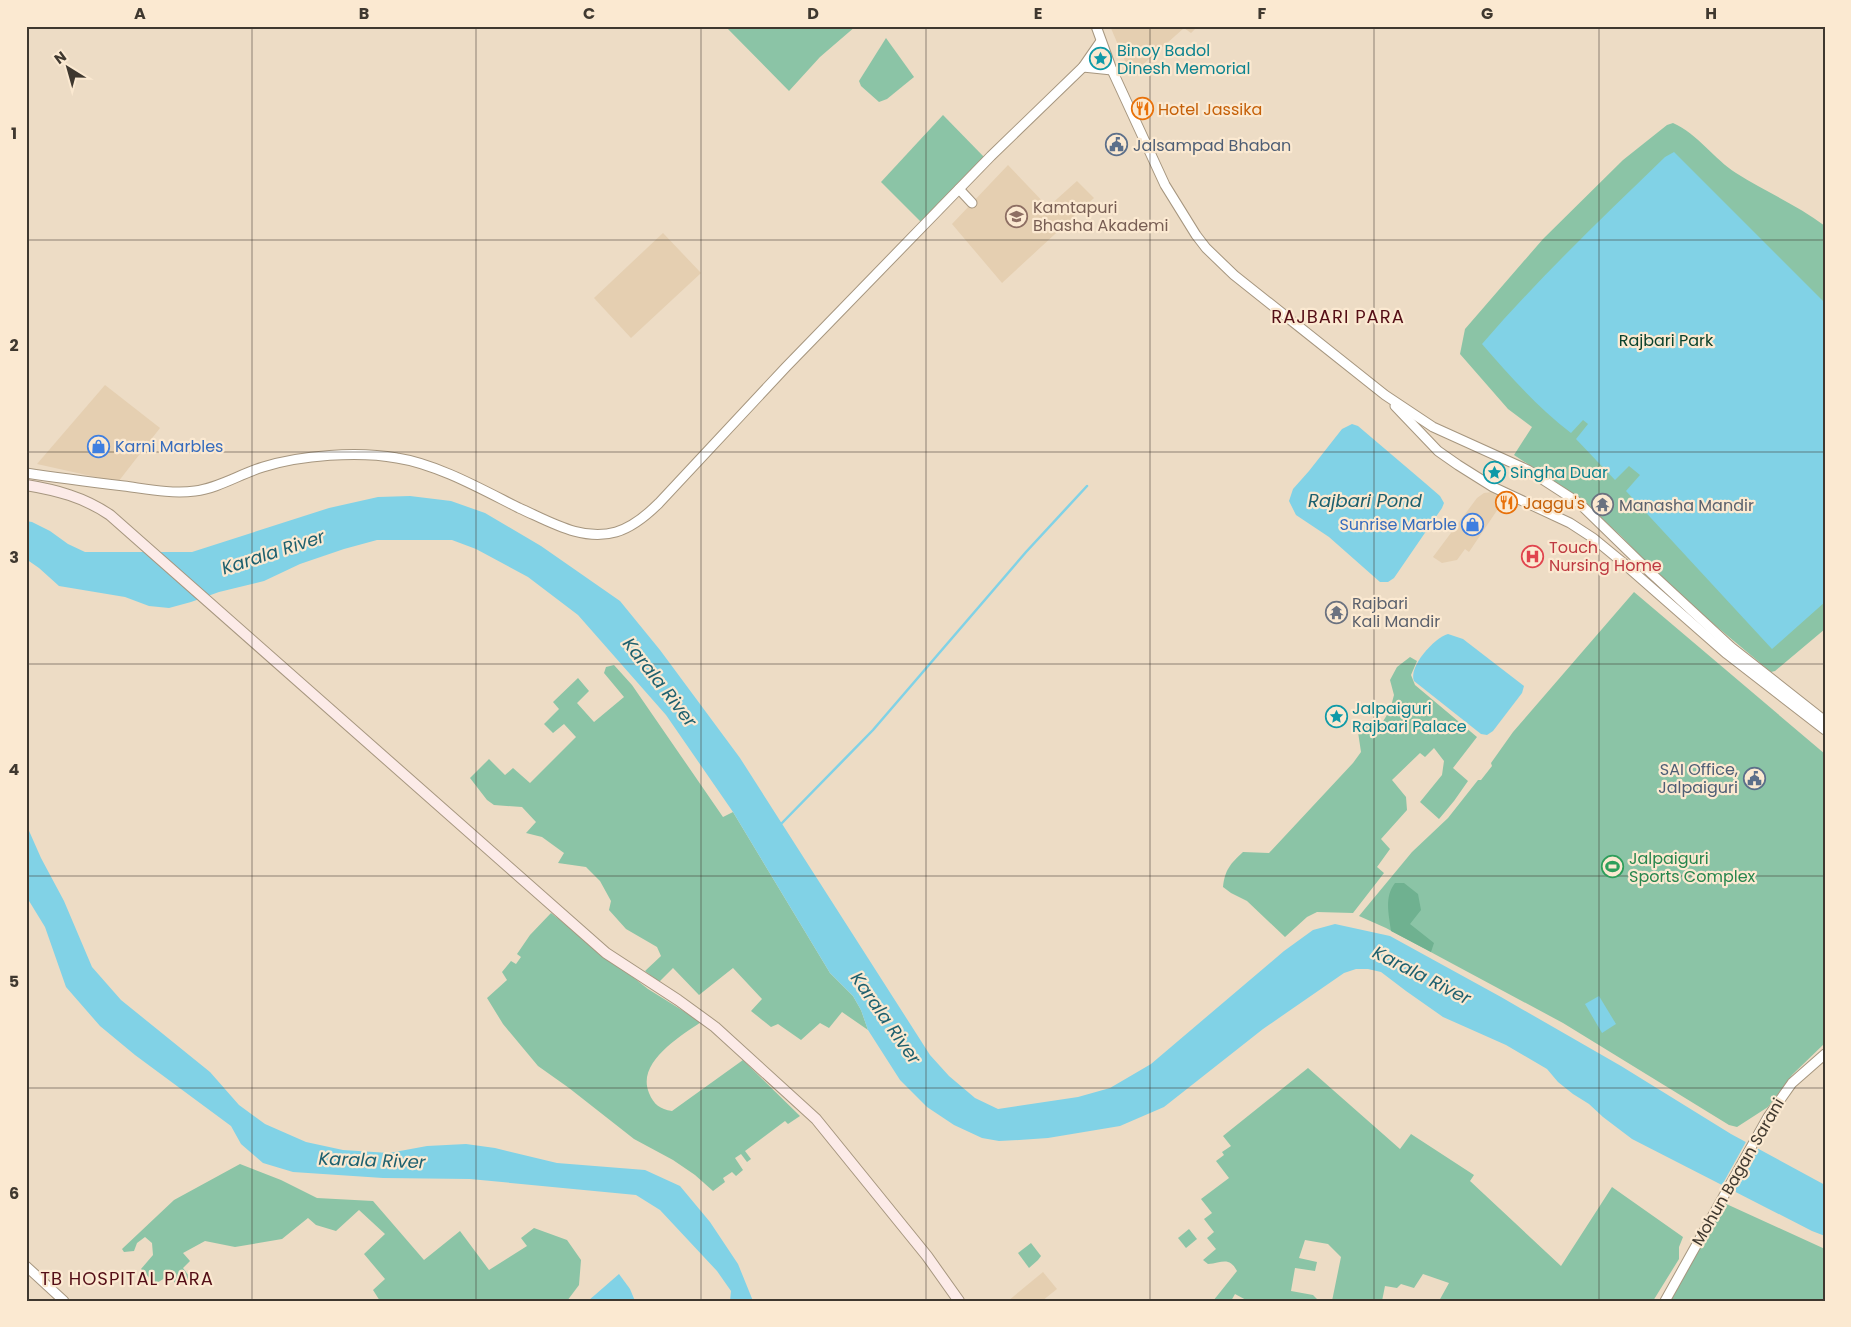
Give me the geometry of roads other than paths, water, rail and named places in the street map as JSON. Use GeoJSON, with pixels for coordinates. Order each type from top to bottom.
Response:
{"type":"FeatureCollection","features":[{"type":"Feature","properties":{"kind":"main road"},"geometry":{"type":"LineString","coordinates":[[26,485],[52,489],[96,505],[217,608],[606,953],[678,1000],[715,1027],[816,1119],[927,1256],[959,1301]]}},
{"type":"Feature","properties":{"kind":"street"},"geometry":{"type":"LineString","coordinates":[[1096,26],[1112,70],[1165,185],[1206,248],[1234,275],[1385,395],[1433,427],[1528,470],[1579,502],[1731,647],[1825,730]]}},
{"type":"Feature","properties":{"kind":"street"},"geometry":{"type":"LineString","coordinates":[[26,473],[180,492],[212,487],[263,467],[303,459],[326,456],[375,455],[423,464],[576,532],[592,534],[616,532],[629,527],[659,503],[786,367],[959,188],[1083,67],[1101,41]]}},
{"type":"Feature","properties":{"kind":"street"},"geometry":{"type":"LineString","coordinates":[[1083,67],[1112,70]]}},
{"type":"Feature","properties":{"kind":"street"},"geometry":{"type":"LineString","coordinates":[[959,188],[972,203]]}},
{"type":"Feature","properties":{"kind":"street"},"geometry":{"type":"LineString","coordinates":[[1385,395],[1438,451],[1488,484],[1570,523],[1593,538],[1727,654],[1770,681],[1825,721]]}},
{"type":"Feature","properties":{"kind":"street","name":"Mohun Bagan Sarani"},"geometry":{"type":"LineString","coordinates":[[1665,1301],[1768,1116],[1789,1086],[1825,1054]]}},
{"type":"Feature","properties":{"kind":"street"},"geometry":{"type":"LineString","coordinates":[[26,1266],[64,1301]]}},
{"type":"Feature","properties":{"kind":"water","name":"Rajbari Park"},"geometry":{"type":"Polygon","coordinates":[[[1674,152],[1825,303],[1825,602],[1772,649],[1626,491],[1640,475],[1629,466],[1615,480],[1576,439],[1588,424],[1583,420],[1571,433],[1535,402],[1482,344],[1571,249],[1665,157],[1674,152]]]}},
{"type":"Feature","properties":{"kind":"water","name":"Rajbari Pond"},"geometry":{"type":"Polygon","coordinates":[[[1352,424],[1358,426],[1425,483],[1440,496],[1444,503],[1394,578],[1388,582],[1380,582],[1329,537],[1296,515],[1289,501],[1293,489],[1342,429],[1352,424]]]}},
{"type":"Feature","properties":{"kind":"water","name":"Karala River"},"geometry":{"type":"Polygon","coordinates":[[[410,496],[451,501],[485,513],[541,546],[620,601],[660,650],[740,758],[930,1055],[949,1076],[975,1098],[998,1109],[1078,1097],[1110,1088],[1151,1064],[1284,951],[1313,930],[1335,924],[1390,936],[1621,1066],[1731,1134],[1825,1185],[1825,1236],[1632,1139],[1558,1082],[1547,1069],[1506,1045],[1443,1017],[1381,972],[1368,969],[1356,969],[1344,973],[1263,1029],[1164,1107],[1120,1126],[1048,1138],[999,1141],[982,1138],[954,1125],[927,1107],[900,1080],[868,1030],[861,1010],[853,996],[830,973],[733,812],[666,715],[578,615],[528,577],[476,549],[452,540],[377,540],[300,564],[264,581],[219,592],[169,608],[149,606],[125,597],[59,586],[26,559],[26,521],[50,531],[68,544],[85,552],[192,552],[329,508],[378,497],[410,496]]]}},
{"type":"Feature","properties":{"kind":"water"},"geometry":{"type":"Polygon","coordinates":[[[1448,634],[1463,639],[1524,686],[1522,693],[1493,731],[1487,735],[1481,734],[1414,681],[1413,675],[1418,661],[1436,641],[1448,634]]]}},
{"type":"Feature","properties":{"kind":"water","name":"Karala River"},"geometry":{"type":"Polygon","coordinates":[[[26,824],[41,858],[64,901],[92,967],[121,1000],[210,1072],[239,1105],[265,1124],[306,1142],[343,1150],[389,1153],[427,1146],[466,1144],[495,1148],[557,1163],[645,1170],[680,1186],[710,1222],[738,1264],[753,1301],[730,1301],[731,1291],[717,1271],[660,1210],[636,1195],[470,1179],[383,1178],[293,1172],[263,1163],[241,1144],[231,1126],[135,1055],[100,1026],[66,987],[45,927],[26,896],[26,824]]]}},
{"type":"Feature","properties":{"kind":"water"},"geometry":{"type":"Polygon","coordinates":[[[1599,996],[1616,1024],[1602,1033],[1585,1004],[1599,996]]]}},
{"type":"Feature","properties":{"kind":"water"},"geometry":{"type":"Polygon","coordinates":[[[619,1274],[630,1289],[635,1301],[588,1301],[619,1274]]]}},
{"type":"Feature","properties":{"kind":"waterway"},"geometry":{"type":"LineString","coordinates":[[781,824],[873,730],[1026,552],[1087,486]]}},
{"type":"Feature","properties":{"kind":"place","name":"Binoy Badol Dinesh Memorial"},"geometry":{"type":"Point","coordinates":[1101,59]}},
{"type":"Feature","properties":{"kind":"place","name":"Hotel Jassika"},"geometry":{"type":"Point","coordinates":[1142,109]}},
{"type":"Feature","properties":{"kind":"place","name":"Jalsampad Bhaban"},"geometry":{"type":"Point","coordinates":[1117,145]}},
{"type":"Feature","properties":{"kind":"place","name":"Kamtapuri Bhasha Akademi"},"geometry":{"type":"Point","coordinates":[1017,216]}},
{"type":"Feature","properties":{"kind":"place","name":"Karni Marbles"},"geometry":{"type":"Point","coordinates":[99,446]}},
{"type":"Feature","properties":{"kind":"place","name":"Singha Duar"},"geometry":{"type":"Point","coordinates":[1494,472]}},
{"type":"Feature","properties":{"kind":"place","name":"Jaggu's"},"geometry":{"type":"Point","coordinates":[1507,503]}},
{"type":"Feature","properties":{"kind":"place","name":"Manasha Mandir"},"geometry":{"type":"Point","coordinates":[1603,505]}},
{"type":"Feature","properties":{"kind":"place","name":"Sunrise Marble"},"geometry":{"type":"Point","coordinates":[1473,524]}},
{"type":"Feature","properties":{"kind":"place","name":"Touch Nursing Home"},"geometry":{"type":"Point","coordinates":[1533,556]}},
{"type":"Feature","properties":{"kind":"place","name":"Rajbari Kali Mandir"},"geometry":{"type":"Point","coordinates":[1336,612]}},
{"type":"Feature","properties":{"kind":"place","name":"Jalpaiguri Rajbari Palace"},"geometry":{"type":"Point","coordinates":[1336,717]}},
{"type":"Feature","properties":{"kind":"place","name":"SAI Office, Jalpaiguri"},"geometry":{"type":"Point","coordinates":[1754,778]}},
{"type":"Feature","properties":{"kind":"place","name":"Jalpaiguri Sports Complex"},"geometry":{"type":"Point","coordinates":[1613,867]}},
{"type":"Feature","properties":{"kind":"district","name":"RAJBARI PARA"},"geometry":{"type":"Point","coordinates":[1338,316]}},
{"type":"Feature","properties":{"kind":"district","name":"TB HOSPITAL PARA"},"geometry":{"type":"Point","coordinates":[127,1278]}}]}
